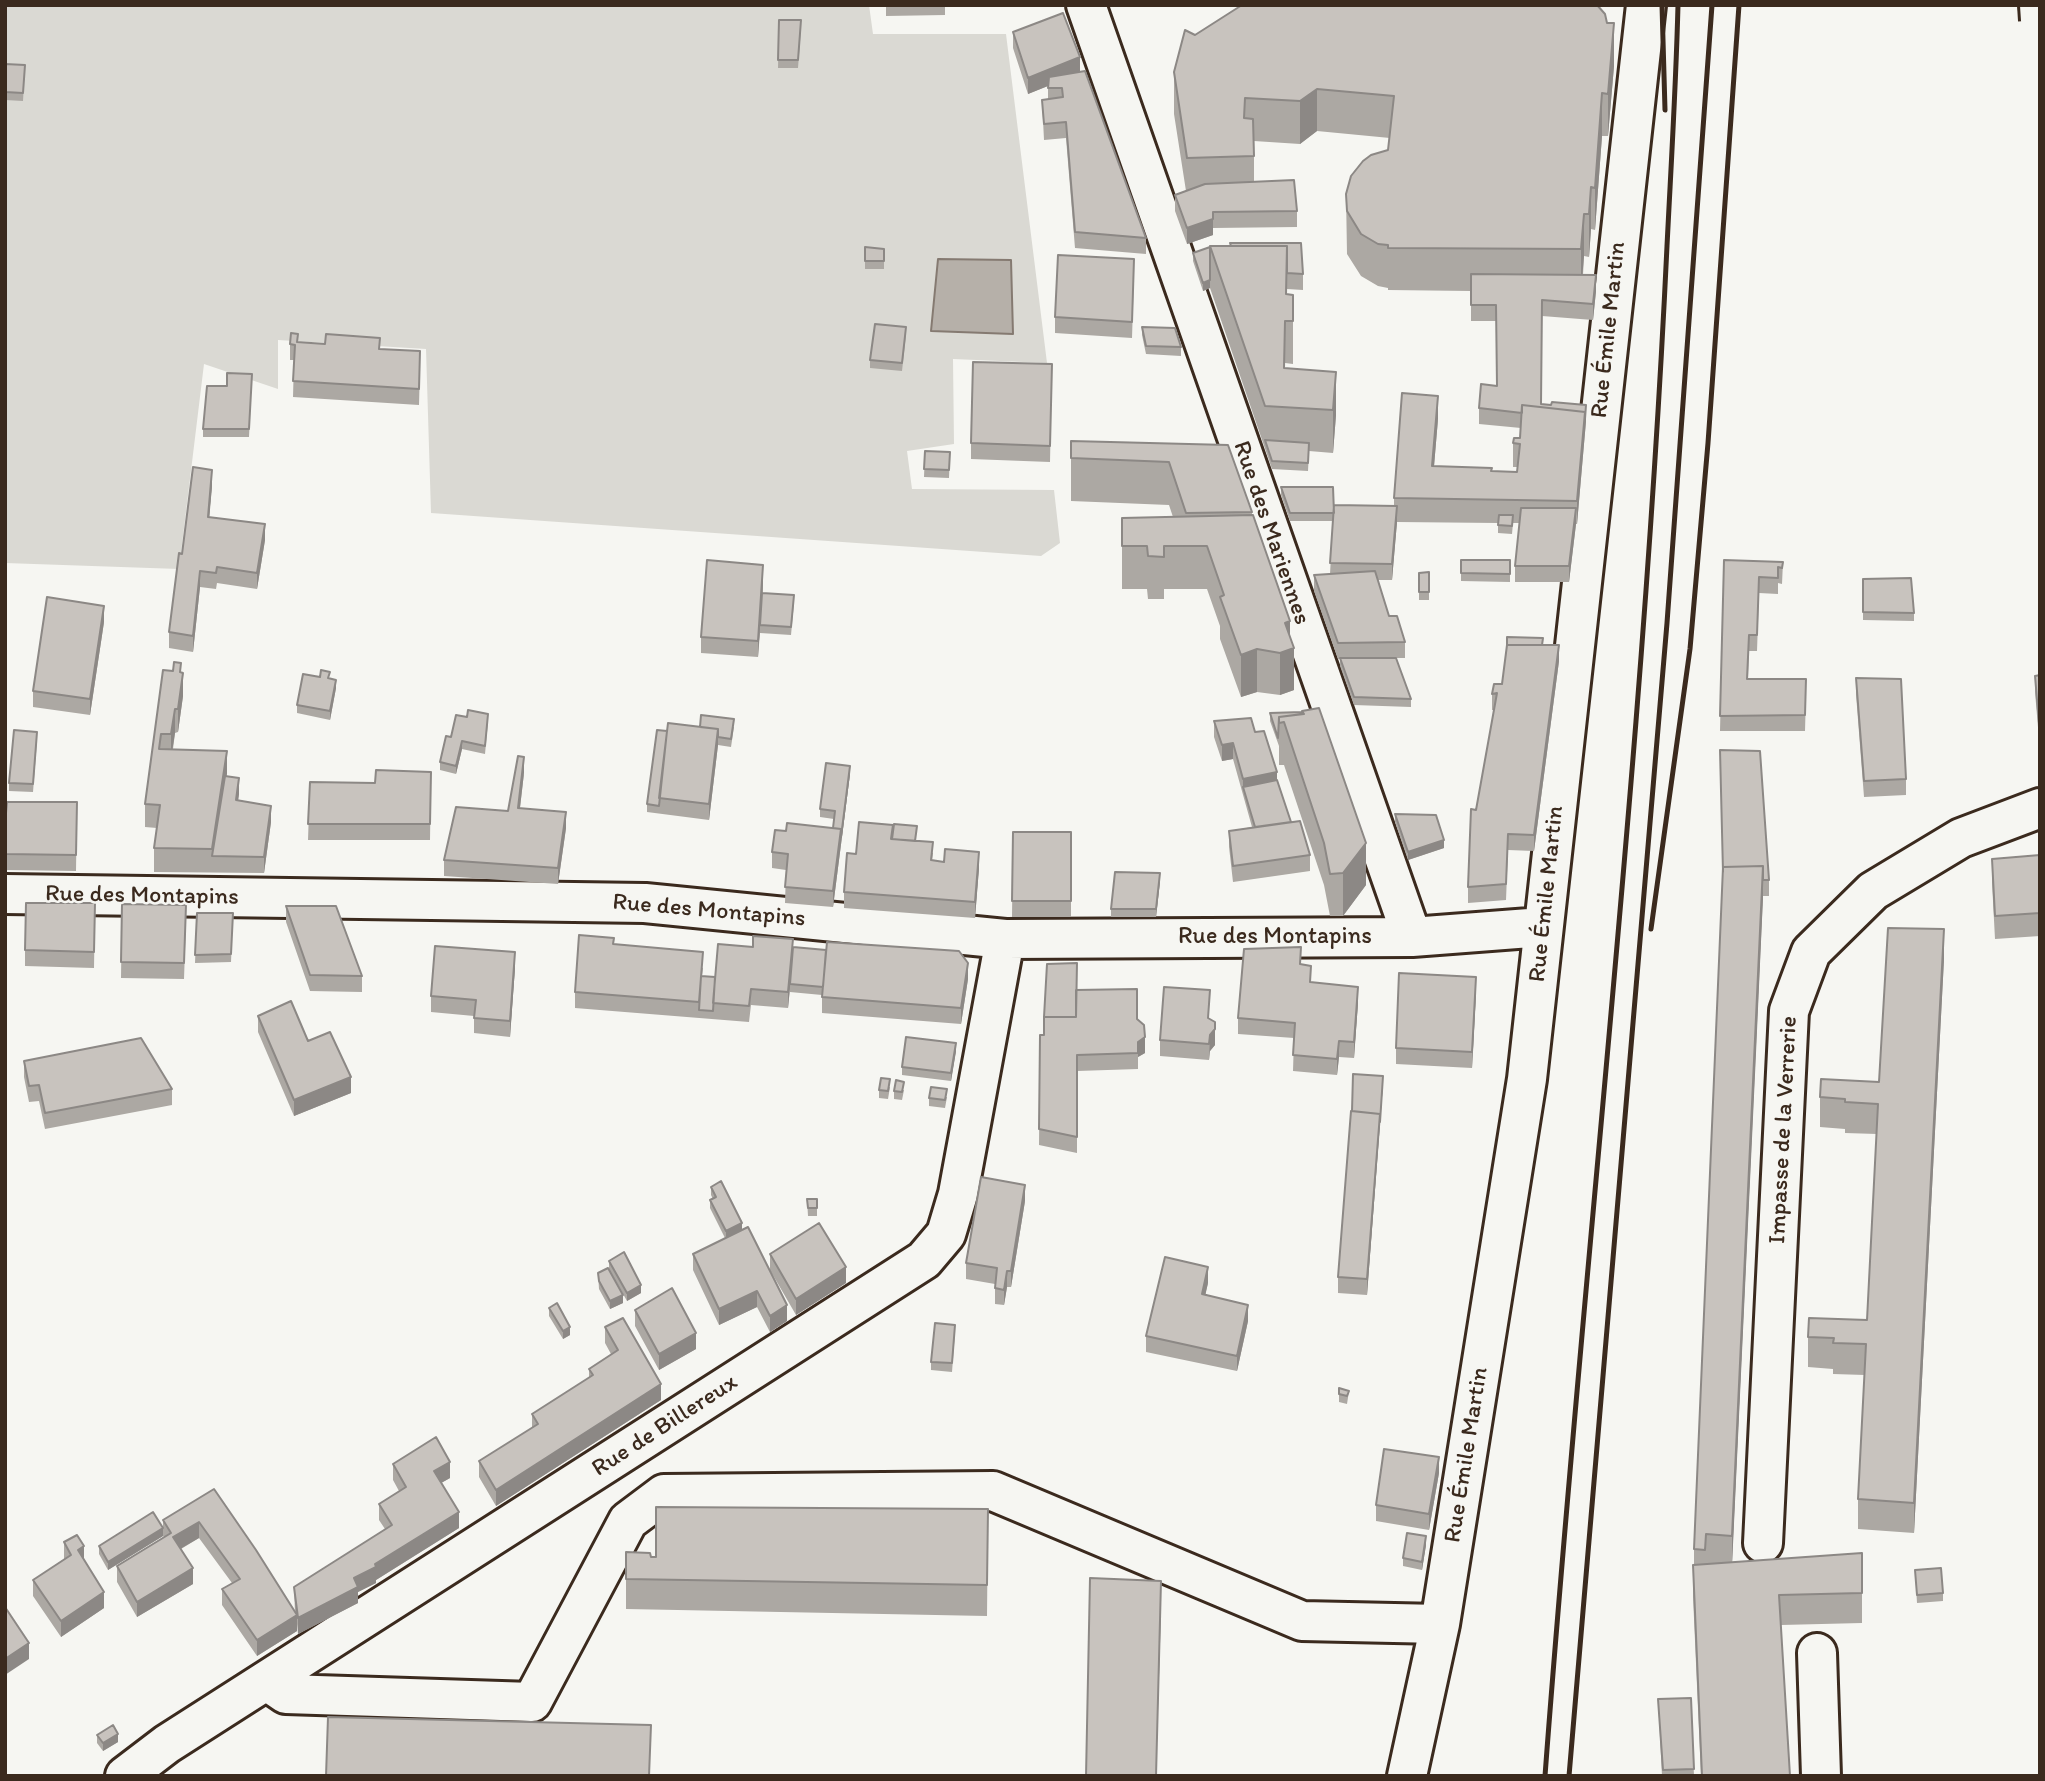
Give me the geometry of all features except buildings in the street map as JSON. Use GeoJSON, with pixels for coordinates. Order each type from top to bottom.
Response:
{"type":"FeatureCollection","features":[{"type":"Feature","properties":{"kind":"street","name":"Rue des Mariennes"},"geometry":{"type":"LineString","coordinates":[[1086,5],[1412,937]]}},
{"type":"Feature","properties":{"kind":"street","name":"Rue Émile Martin"},"geometry":{"type":"LineString","coordinates":[[1407,1776],[1440,1624],[1527,1079],[1646,5]]}},
{"type":"Feature","properties":{"kind":"street"},"geometry":{"type":"LineString","coordinates":[[2039,5],[2040,20]]}},
{"type":"Feature","properties":{"kind":"street","name":"Impasse de la Verrerie"},"geometry":{"type":"LineString","coordinates":[[1763,1543],[1789,1011],[1811,952],[1873,891],[1961,838],[2040,808]]}},
{"type":"Feature","properties":{"kind":"street","name":"Rue des Montapins"},"geometry":{"type":"LineString","coordinates":[[5,894],[645,903],[1005,939],[1412,937]]}},
{"type":"Feature","properties":{"kind":"street"},"geometry":{"type":"LineString","coordinates":[[1412,937],[1543,927]]}},
{"type":"Feature","properties":{"kind":"street","name":"Rue de Billereux"},"geometry":{"type":"LineString","coordinates":[[125,1776],[146,1758],[924,1260],[946,1234],[958,1194],[1005,939]]}},
{"type":"Feature","properties":{"kind":"street"},"geometry":{"type":"LineString","coordinates":[[267,1681],[286,1694],[532,1702],[628,1521],[664,1494],[993,1491],[1302,1621],[1440,1624]]}},
{"type":"Feature","properties":{"kind":"street"},"geometry":{"type":"LineString","coordinates":[[1817,1653],[1821,1776]]}},
{"type":"Feature","properties":{"kind":"shaded area"},"geometry":{"type":"Polygon","coordinates":[[[5,5],[869,5],[873,34],[1006,34],[1047,363],[953,359],[954,444],[907,451],[912,489],[1054,490],[1060,543],[1041,556],[431,513],[426,349],[278,340],[278,389],[204,364],[179,569],[5,563],[5,5]]]}},
{"type":"Feature","properties":{"kind":"shaded area"},"geometry":{"type":"Polygon","coordinates":[[[938,259],[1011,260],[1013,334],[931,331],[938,259]]]}},
{"type":"Feature","properties":{"kind":"railway"},"geometry":{"type":"LineString","coordinates":[[1662,5],[1665,110]]}},
{"type":"Feature","properties":{"kind":"railway"},"geometry":{"type":"LineString","coordinates":[[1545,1776],[1643,629],[1656,438],[1678,5]]}},
{"type":"Feature","properties":{"kind":"railway"},"geometry":{"type":"LineString","coordinates":[[1569,1776],[1667,623],[1712,5]]}},
{"type":"Feature","properties":{"kind":"railway"},"geometry":{"type":"LineString","coordinates":[[1651,929],[1690,649],[1708,443],[1739,5]]}}]}
